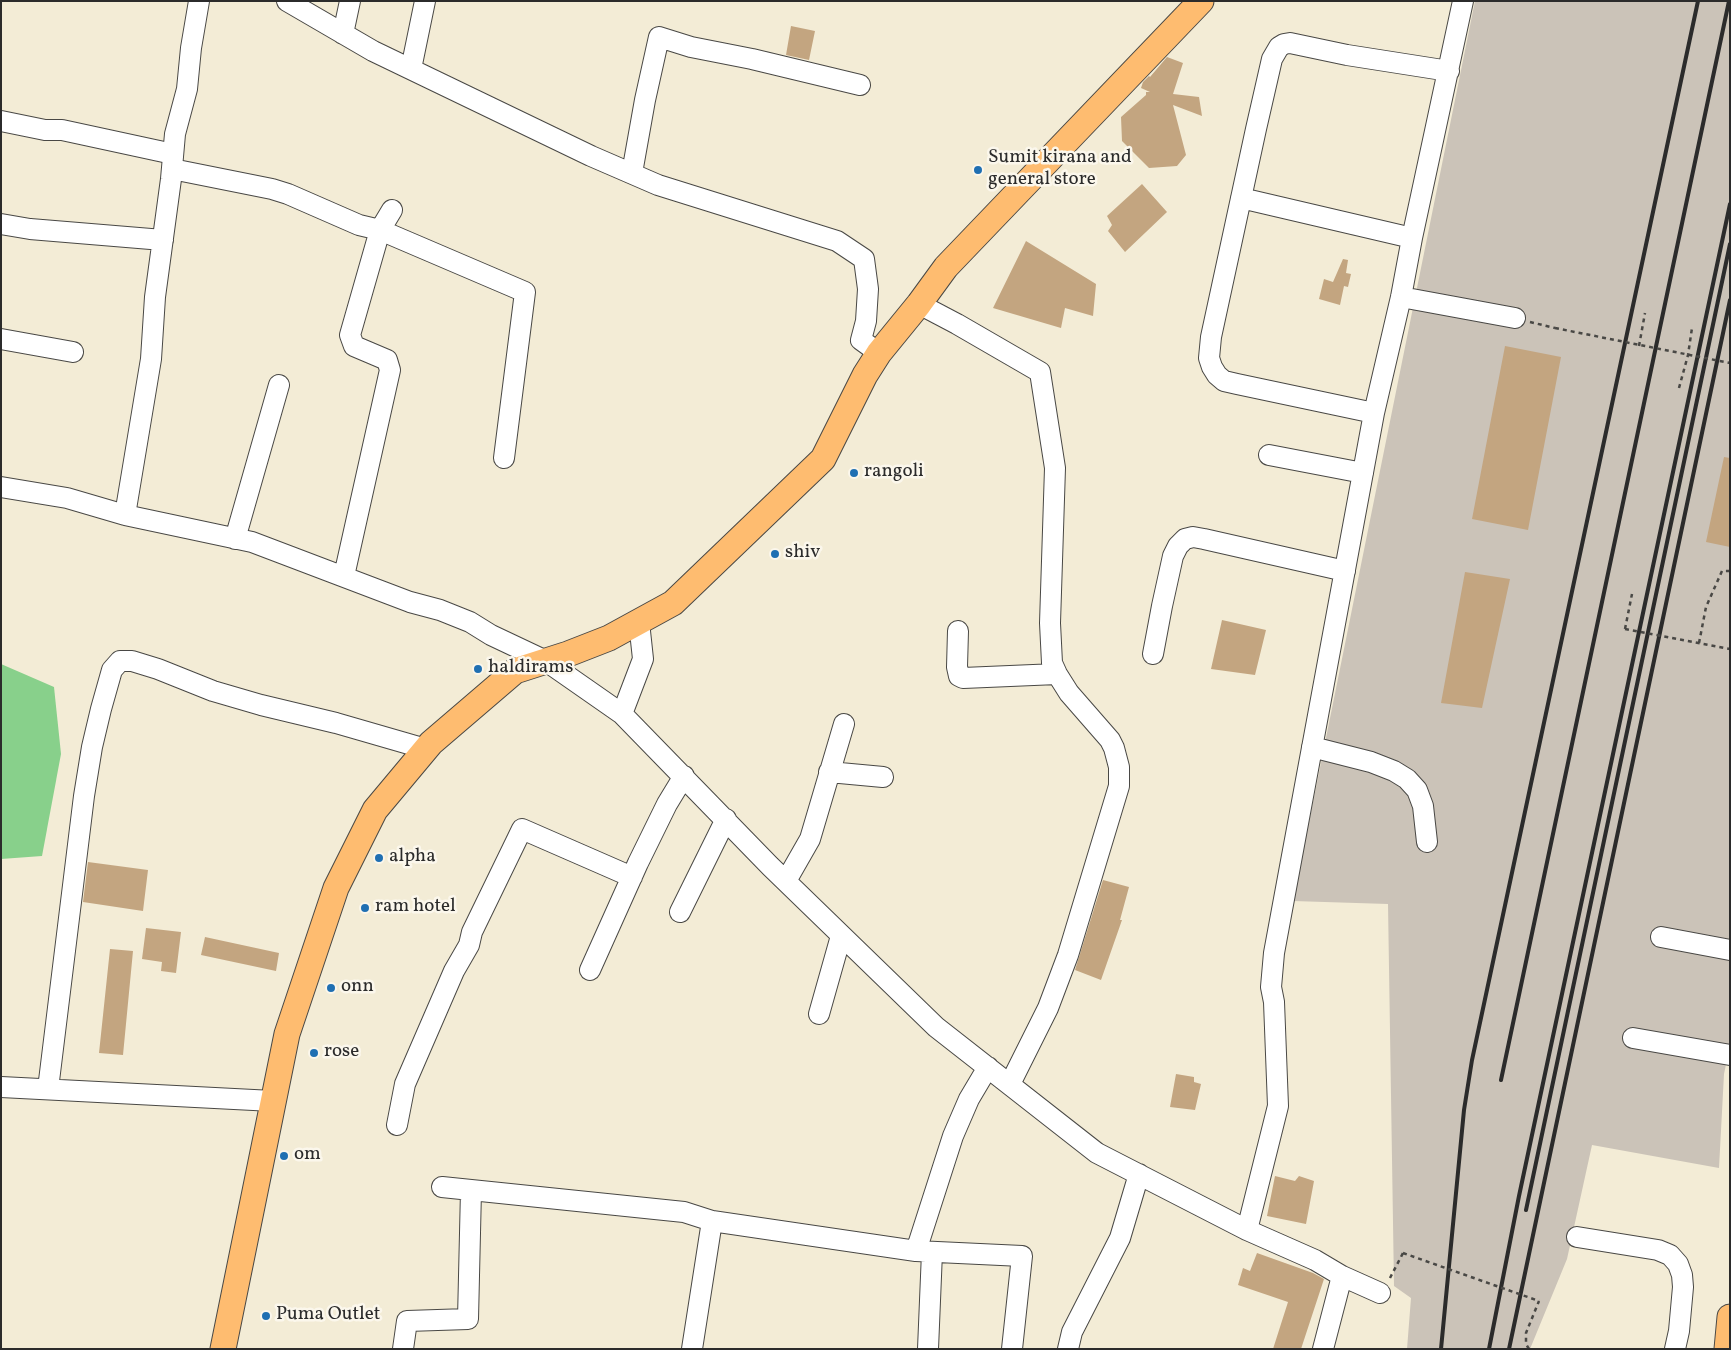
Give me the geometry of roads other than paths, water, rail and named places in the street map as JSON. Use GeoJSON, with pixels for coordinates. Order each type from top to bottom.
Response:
{"type":"FeatureCollection","features":[{"type":"Feature","properties":{"kind":"main road"},"geometry":{"type":"LineString","coordinates":[[223,1349],[287,1034],[336,888],[375,810],[431,743],[515,671],[609,638],[673,603],[824,459],[865,375],[946,267],[1201,1]]}},
{"type":"Feature","properties":{"kind":"main road"},"geometry":{"type":"LineString","coordinates":[[1726,1349],[1730,1317]]}},
{"type":"Feature","properties":{"kind":"street"},"geometry":{"type":"LineString","coordinates":[[125,515],[151,359],[155,297],[175,134],[187,89],[191,48],[200,1]]}},
{"type":"Feature","properties":{"kind":"street"},"geometry":{"type":"LineString","coordinates":[[287,1],[373,51],[591,156],[658,185],[837,240],[864,259],[868,289],[866,321],[862,340],[880,353]]}},
{"type":"Feature","properties":{"kind":"street"},"geometry":{"type":"LineString","coordinates":[[343,34],[350,1]]}},
{"type":"Feature","properties":{"kind":"street"},"geometry":{"type":"LineString","coordinates":[[411,69],[425,1]]}},
{"type":"Feature","properties":{"kind":"street"},"geometry":{"type":"LineString","coordinates":[[1247,1230],[1278,1106],[1274,1002],[1271,987],[1274,953],[1374,413],[1401,297],[1463,1]]}},
{"type":"Feature","properties":{"kind":"street"},"geometry":{"type":"LineString","coordinates":[[632,173],[659,37],[691,47],[752,59],[860,85]]}},
{"type":"Feature","properties":{"kind":"street"},"geometry":{"type":"LineString","coordinates":[[1374,413],[1237,384],[1224,380],[1217,375],[1212,367],[1209,349],[1241,198],[1272,59],[1279,47],[1290,43],[1363,58],[1449,71]]}},
{"type":"Feature","properties":{"kind":"street"},"geometry":{"type":"LineString","coordinates":[[1,121],[45,130],[62,130],[280,191],[359,224],[380,230],[525,292],[504,458]]}},
{"type":"Feature","properties":{"kind":"street"},"geometry":{"type":"LineString","coordinates":[[1241,198],[1412,238]]}},
{"type":"Feature","properties":{"kind":"street"},"geometry":{"type":"LineString","coordinates":[[344,576],[390,370],[386,360],[354,346],[350,335],[380,230],[392,210]]}},
{"type":"Feature","properties":{"kind":"street"},"geometry":{"type":"LineString","coordinates":[[1,224],[30,229],[163,240]]}},
{"type":"Feature","properties":{"kind":"street"},"geometry":{"type":"LineString","coordinates":[[1401,297],[1515,318]]}},
{"type":"Feature","properties":{"kind":"street"},"geometry":{"type":"LineString","coordinates":[[919,304],[958,324],[1040,372],[1055,468],[1050,623],[1052,662],[1069,693],[1110,740],[1119,767],[1119,786],[1068,955],[1048,1008],[1010,1084]]}},
{"type":"Feature","properties":{"kind":"street"},"geometry":{"type":"LineString","coordinates":[[1,339],[72,352]]}},
{"type":"Feature","properties":{"kind":"street"},"geometry":{"type":"LineString","coordinates":[[235,539],[280,385]]}},
{"type":"Feature","properties":{"kind":"street"},"geometry":{"type":"LineString","coordinates":[[1269,455],[1363,473]]}},
{"type":"Feature","properties":{"kind":"street"},"geometry":{"type":"LineString","coordinates":[[1,487],[67,498],[125,515],[252,542],[344,576],[376,590],[440,610],[470,622],[491,635],[546,661],[622,714],[841,936],[936,1027],[1098,1153],[1247,1230],[1316,1260],[1342,1276],[1380,1293]]}},
{"type":"Feature","properties":{"kind":"street"},"geometry":{"type":"LineString","coordinates":[[1153,654],[1173,556],[1178,546],[1185,540],[1193,538],[1204,539],[1345,571]]}},
{"type":"Feature","properties":{"kind":"street"},"geometry":{"type":"LineString","coordinates":[[622,714],[643,659],[639,622]]}},
{"type":"Feature","properties":{"kind":"street"},"geometry":{"type":"LineString","coordinates":[[958,631],[957,666],[959,676],[963,678],[1057,674]]}},
{"type":"Feature","properties":{"kind":"street"},"geometry":{"type":"LineString","coordinates":[[48,1089],[84,796],[92,747],[112,670],[120,661],[132,661],[158,669],[213,691],[261,705],[336,722],[426,749]]}},
{"type":"Feature","properties":{"kind":"street"},"geometry":{"type":"LineString","coordinates":[[786,881],[810,839],[844,724]]}},
{"type":"Feature","properties":{"kind":"street"},"geometry":{"type":"LineString","coordinates":[[1312,747],[1371,762],[1394,771],[1407,779],[1417,790],[1423,806],[1427,842]]}},
{"type":"Feature","properties":{"kind":"street"},"geometry":{"type":"LineString","coordinates":[[829,772],[883,777]]}},
{"type":"Feature","properties":{"kind":"street"},"geometry":{"type":"LineString","coordinates":[[590,970],[667,804],[684,776]]}},
{"type":"Feature","properties":{"kind":"street"},"geometry":{"type":"LineString","coordinates":[[680,912],[726,820]]}},
{"type":"Feature","properties":{"kind":"street"},"geometry":{"type":"LineString","coordinates":[[397,1125],[405,1084],[454,971],[470,945],[472,932],[522,829],[632,877]]}},
{"type":"Feature","properties":{"kind":"street"},"geometry":{"type":"LineString","coordinates":[[819,1014],[841,936]]}},
{"type":"Feature","properties":{"kind":"street"},"geometry":{"type":"LineString","coordinates":[[1661,938],[1730,950]]}},
{"type":"Feature","properties":{"kind":"street"},"geometry":{"type":"LineString","coordinates":[[1633,1038],[1730,1055]]}},
{"type":"Feature","properties":{"kind":"street"},"geometry":{"type":"LineString","coordinates":[[928,1349],[924,1252],[953,1136],[969,1099],[988,1067]]}},
{"type":"Feature","properties":{"kind":"street"},"geometry":{"type":"LineString","coordinates":[[1,1087],[273,1101]]}},
{"type":"Feature","properties":{"kind":"street"},"geometry":{"type":"LineString","coordinates":[[1068,1349],[1072,1332],[1120,1238],[1139,1174]]}},
{"type":"Feature","properties":{"kind":"street"},"geometry":{"type":"LineString","coordinates":[[442,1187],[684,1212],[712,1221],[924,1252],[1022,1256],[1012,1349]]}},
{"type":"Feature","properties":{"kind":"street"},"geometry":{"type":"LineString","coordinates":[[403,1349],[407,1321],[468,1319],[471,1190]]}},
{"type":"Feature","properties":{"kind":"street"},"geometry":{"type":"LineString","coordinates":[[692,1349],[712,1221]]}},
{"type":"Feature","properties":{"kind":"street"},"geometry":{"type":"LineString","coordinates":[[1577,1237],[1658,1250],[1670,1255],[1678,1264],[1682,1275],[1682,1295],[1679,1331],[1675,1349]]}},
{"type":"Feature","properties":{"kind":"street"},"geometry":{"type":"LineString","coordinates":[[1323,1349],[1342,1276]]}},
{"type":"Feature","properties":{"kind":"railway"},"geometry":{"type":"LineString","coordinates":[[1441,1349],[1464,1110],[1472,1060],[1698,1]]}},
{"type":"Feature","properties":{"kind":"railway"},"geometry":{"type":"LineString","coordinates":[[1501,1080],[1729,1]]}},
{"type":"Feature","properties":{"kind":"railway"},"geometry":{"type":"LineString","coordinates":[[1489,1349],[1519,1196],[1730,204]]}},
{"type":"Feature","properties":{"kind":"railway"},"geometry":{"type":"LineString","coordinates":[[1526,1210],[1730,244]]}},
{"type":"Feature","properties":{"kind":"railway"},"geometry":{"type":"LineString","coordinates":[[1509,1349],[1730,300]]}},
{"type":"Feature","properties":{"kind":"place","name":"Sumit kirana and general store"},"geometry":{"type":"Point","coordinates":[978,170]}},
{"type":"Feature","properties":{"kind":"place","name":"rangoli"},"geometry":{"type":"Point","coordinates":[854,473]}},
{"type":"Feature","properties":{"kind":"place","name":"shiv"},"geometry":{"type":"Point","coordinates":[775,554]}},
{"type":"Feature","properties":{"kind":"place","name":"haldirams"},"geometry":{"type":"Point","coordinates":[478,669]}},
{"type":"Feature","properties":{"kind":"place","name":"alpha"},"geometry":{"type":"Point","coordinates":[379,858]}},
{"type":"Feature","properties":{"kind":"place","name":"ram hotel"},"geometry":{"type":"Point","coordinates":[365,908]}},
{"type":"Feature","properties":{"kind":"place","name":"onn"},"geometry":{"type":"Point","coordinates":[331,988]}},
{"type":"Feature","properties":{"kind":"place","name":"rose"},"geometry":{"type":"Point","coordinates":[314,1053]}},
{"type":"Feature","properties":{"kind":"place","name":"om"},"geometry":{"type":"Point","coordinates":[284,1156]}},
{"type":"Feature","properties":{"kind":"place","name":"Puma Outlet"},"geometry":{"type":"Point","coordinates":[266,1316]}}]}
